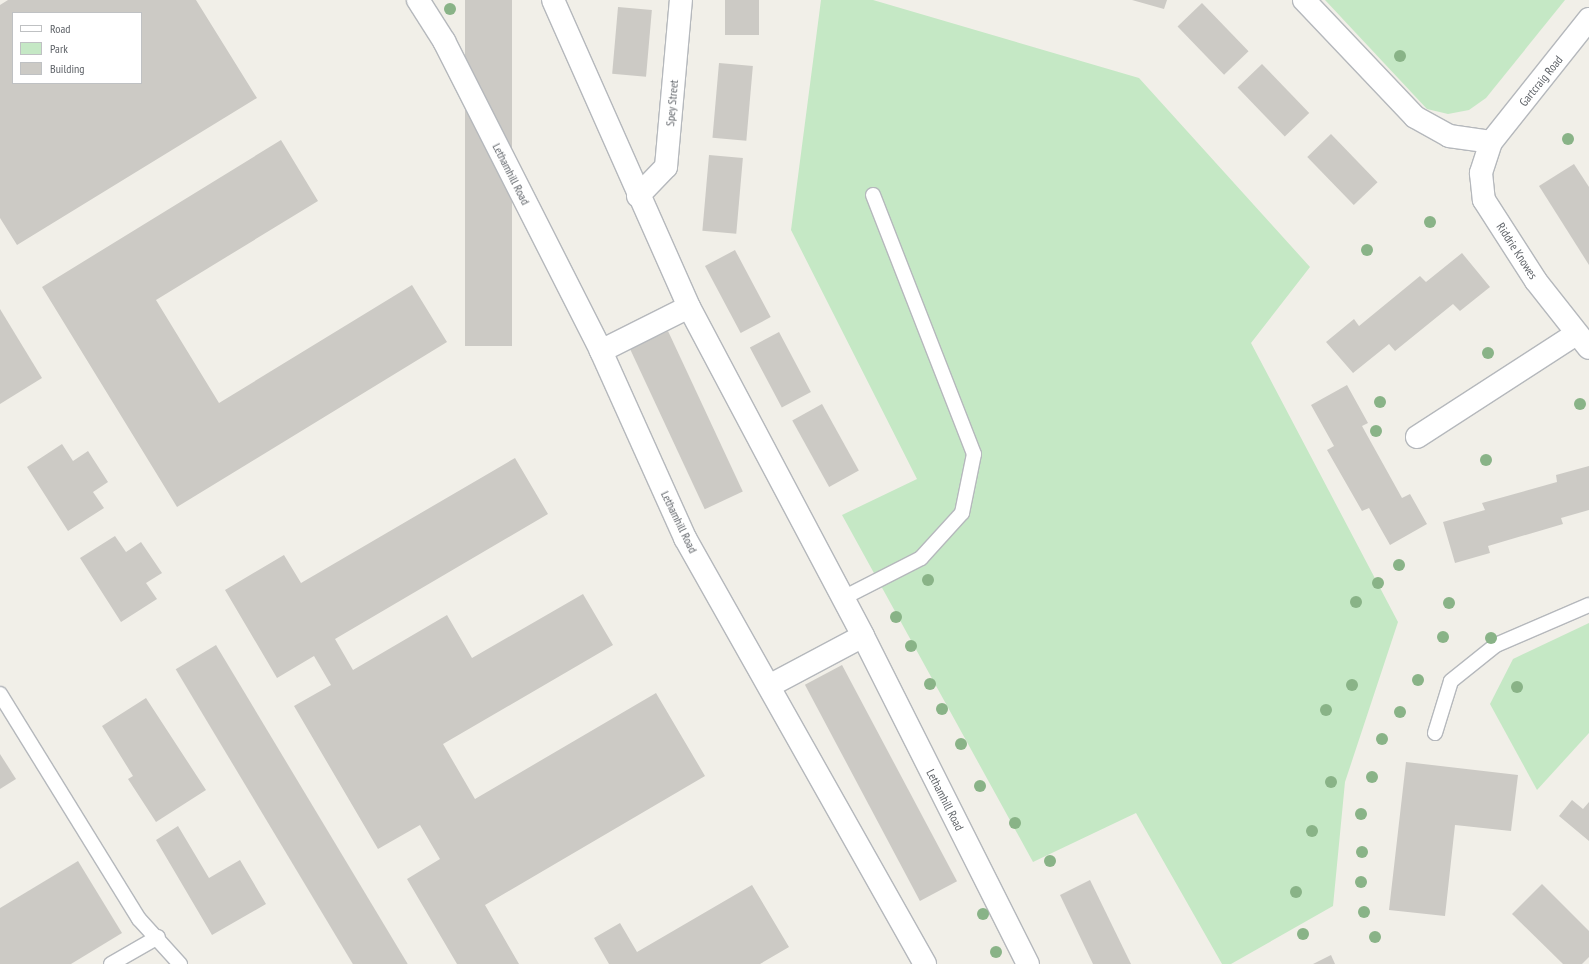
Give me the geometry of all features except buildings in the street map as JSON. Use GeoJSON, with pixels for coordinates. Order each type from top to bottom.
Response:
{"type":"FeatureCollection","features":[{"type":"Feature","properties":{"kind":"street","name":"Lethamhill Road"},"geometry":{"type":"LineString","coordinates":[[418,0],[444,41],[601,351],[685,538],[925,964]]}},
{"type":"Feature","properties":{"kind":"street","name":"Lethamhill Road"},"geometry":{"type":"LineString","coordinates":[[553,0],[688,307],[863,636],[1028,964]]}},
{"type":"Feature","properties":{"kind":"street","name":"Spey Street"},"geometry":{"type":"LineString","coordinates":[[638,196],[666,167],[681,0]]}},
{"type":"Feature","properties":{"kind":"street"},"geometry":{"type":"LineString","coordinates":[[1304,0],[1415,117],[1449,136],[1491,142]]}},
{"type":"Feature","properties":{"kind":"street","name":"Gartcraig Road"},"geometry":{"type":"LineString","coordinates":[[1491,142],[1589,19]]}},
{"type":"Feature","properties":{"kind":"street","name":"Riddrie Knowes"},"geometry":{"type":"LineString","coordinates":[[1491,142],[1481,173],[1484,200],[1536,281],[1582,341]]}},
{"type":"Feature","properties":{"kind":"street"},"geometry":{"type":"LineString","coordinates":[[601,351],[688,307]]}},
{"type":"Feature","properties":{"kind":"street"},"geometry":{"type":"LineString","coordinates":[[1417,437],[1582,341]]}},
{"type":"Feature","properties":{"kind":"street"},"geometry":{"type":"LineString","coordinates":[[769,686],[863,636]]}},
{"type":"Feature","properties":{"kind":"lane"},"geometry":{"type":"LineString","coordinates":[[843,598],[921,558],[932,547],[962,513],[974,454],[873,195]]}},
{"type":"Feature","properties":{"kind":"lane"},"geometry":{"type":"LineString","coordinates":[[1434,733],[1451,681],[1496,645],[1589,605]]}},
{"type":"Feature","properties":{"kind":"lane"},"geometry":{"type":"LineString","coordinates":[[0,694],[139,919],[158,937],[180,964]]}},
{"type":"Feature","properties":{"kind":"lane"},"geometry":{"type":"LineString","coordinates":[[110,964],[158,937]]}},
{"type":"Feature","properties":{"kind":"green space"},"geometry":{"type":"Polygon","coordinates":[[[821,0],[873,0],[1139,78],[1310,267],[1251,343],[1398,622],[1345,782],[1333,906],[1231,964],[1222,964],[1136,813],[1033,862],[842,515],[917,479],[791,230],[821,0]]]}},
{"type":"Feature","properties":{"kind":"green space"},"geometry":{"type":"Polygon","coordinates":[[[1325,0],[1565,0],[1486,98],[1469,110],[1448,114],[1427,109],[1325,0]]]}},
{"type":"Feature","properties":{"kind":"green space"},"geometry":{"type":"Polygon","coordinates":[[[1589,623],[1589,733],[1537,790],[1490,704],[1513,659],[1589,623]]]}}]}
